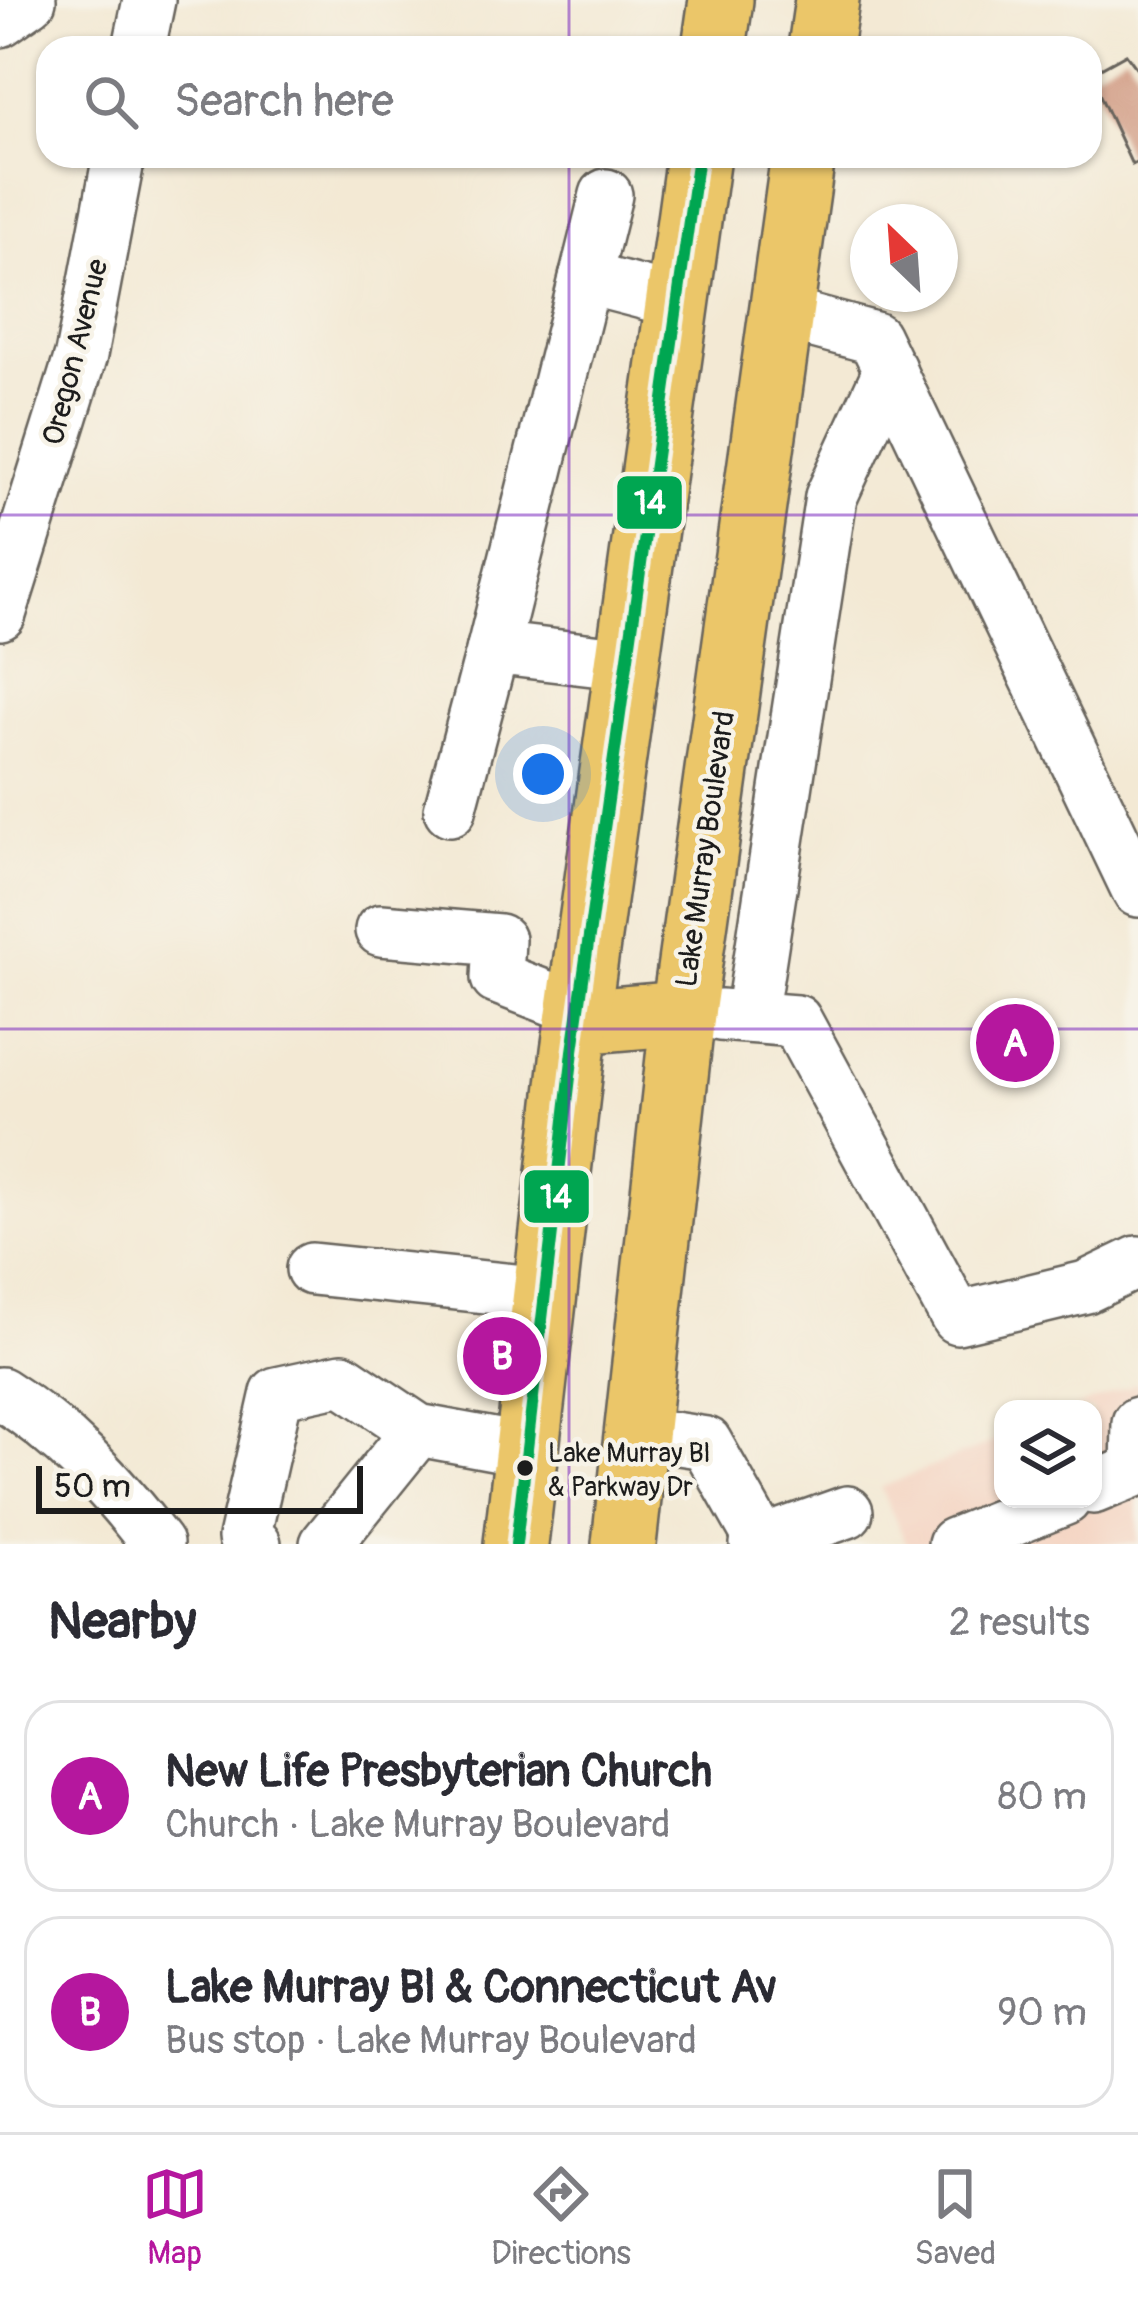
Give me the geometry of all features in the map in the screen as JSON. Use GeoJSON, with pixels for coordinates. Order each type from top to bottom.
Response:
{"type":"FeatureCollection","features":[{"type":"Feature","properties":{"kind":"main road"},"geometry":{"type":"LineString","coordinates":[[716,36],[721,0]]}},
{"type":"Feature","properties":{"kind":"main road"},"geometry":{"type":"LineString","coordinates":[[822,36],[827,0]]}},
{"type":"Feature","properties":{"kind":"main road"},"geometry":{"type":"LineString","coordinates":[[516,1544],[578,1015],[696,168]]}},
{"type":"Feature","properties":{"kind":"main road","name":"Lake Murray Boulevard"},"geometry":{"type":"LineString","coordinates":[[624,1544],[683,1013],[801,168]]}},
{"type":"Feature","properties":{"kind":"main road"},"geometry":{"type":"LineString","coordinates":[[678,302],[781,313]]}},
{"type":"Feature","properties":{"kind":"main road"},"geometry":{"type":"LineString","coordinates":[[578,1015],[683,1013]]}},
{"type":"Feature","properties":{"kind":"street"},"geometry":{"type":"LineString","coordinates":[[0,21],[31,0]]}},
{"type":"Feature","properties":{"kind":"street"},"geometry":{"type":"LineString","coordinates":[[141,36],[148,0]]}},
{"type":"Feature","properties":{"kind":"street","name":"Oregon Avenue"},"geometry":{"type":"LineString","coordinates":[[0,614],[81,355],[117,168]]}},
{"type":"Feature","properties":{"kind":"street"},"geometry":{"type":"LineString","coordinates":[[450,810],[606,195]]}},
{"type":"Feature","properties":{"kind":"street"},"geometry":{"type":"LineString","coordinates":[[585,278],[678,302]]}},
{"type":"Feature","properties":{"kind":"street"},"geometry":{"type":"LineString","coordinates":[[781,313],[874,338],[1138,891]]}},
{"type":"Feature","properties":{"kind":"street"},"geometry":{"type":"LineString","coordinates":[[752,1017],[831,496],[890,369]]}},
{"type":"Feature","properties":{"kind":"street"},"geometry":{"type":"LineString","coordinates":[[493,648],[627,664]]}},
{"type":"Feature","properties":{"kind":"street"},"geometry":{"type":"LineString","coordinates":[[381,930],[499,940],[497,978],[578,1015]]}},
{"type":"Feature","properties":{"kind":"street"},"geometry":{"type":"LineString","coordinates":[[683,1013],[796,1021],[957,1318],[1086,1287],[1138,1262]]}},
{"type":"Feature","properties":{"kind":"street"},"geometry":{"type":"LineString","coordinates":[[312,1269],[544,1293]]}},
{"type":"Feature","properties":{"kind":"street"},"geometry":{"type":"LineString","coordinates":[[255,1544],[244,1538],[277,1393],[342,1379],[418,1430],[526,1450]]}},
{"type":"Feature","properties":{"kind":"street"},"geometry":{"type":"LineString","coordinates":[[0,1393],[44,1420],[123,1499],[157,1544]]}},
{"type":"Feature","properties":{"kind":"street"},"geometry":{"type":"LineString","coordinates":[[1102,1484],[1137,1470],[1138,1423]]}},
{"type":"Feature","properties":{"kind":"street"},"geometry":{"type":"LineString","coordinates":[[326,1544],[418,1430]]}},
{"type":"Feature","properties":{"kind":"street"},"geometry":{"type":"LineString","coordinates":[[633,1432],[706,1443],[759,1543],[847,1512]]}},
{"type":"Feature","properties":{"kind":"street"},"geometry":{"type":"LineString","coordinates":[[954,1544],[1043,1508]]}},
{"type":"Feature","properties":{"kind":"shaded area"},"geometry":{"type":"Polygon","coordinates":[[[1138,1383],[1138,1544],[907,1544],[880,1488],[994,1442],[994,1508],[1102,1508],[1102,1400],[1096,1400],[1138,1383]]]}},
{"type":"Feature","properties":{"kind":"building"},"geometry":{"type":"Polygon","coordinates":[[[1126,54],[1138,70],[1138,162],[1132,165],[1102,100],[1102,67],[1126,54]]]}},
{"type":"Feature","properties":{"kind":"transit line","name":"14"},"geometry":{"type":"LineString","coordinates":[[516,1544],[573,1051],[696,168]]}},
{"type":"Feature","properties":{"kind":"place","name":"New Life Presbyterian Church"},"geometry":{"type":"Point","coordinates":[1015,1043]}},
{"type":"Feature","properties":{"kind":"place","name":"Lake Murray Bl & Connecticut Av"},"geometry":{"type":"Point","coordinates":[502,1356]}},
{"type":"Feature","properties":{"kind":"place","name":"Lake Murray Bl & Parkway Dr"},"geometry":{"type":"Point","coordinates":[525,1468]}}]}
